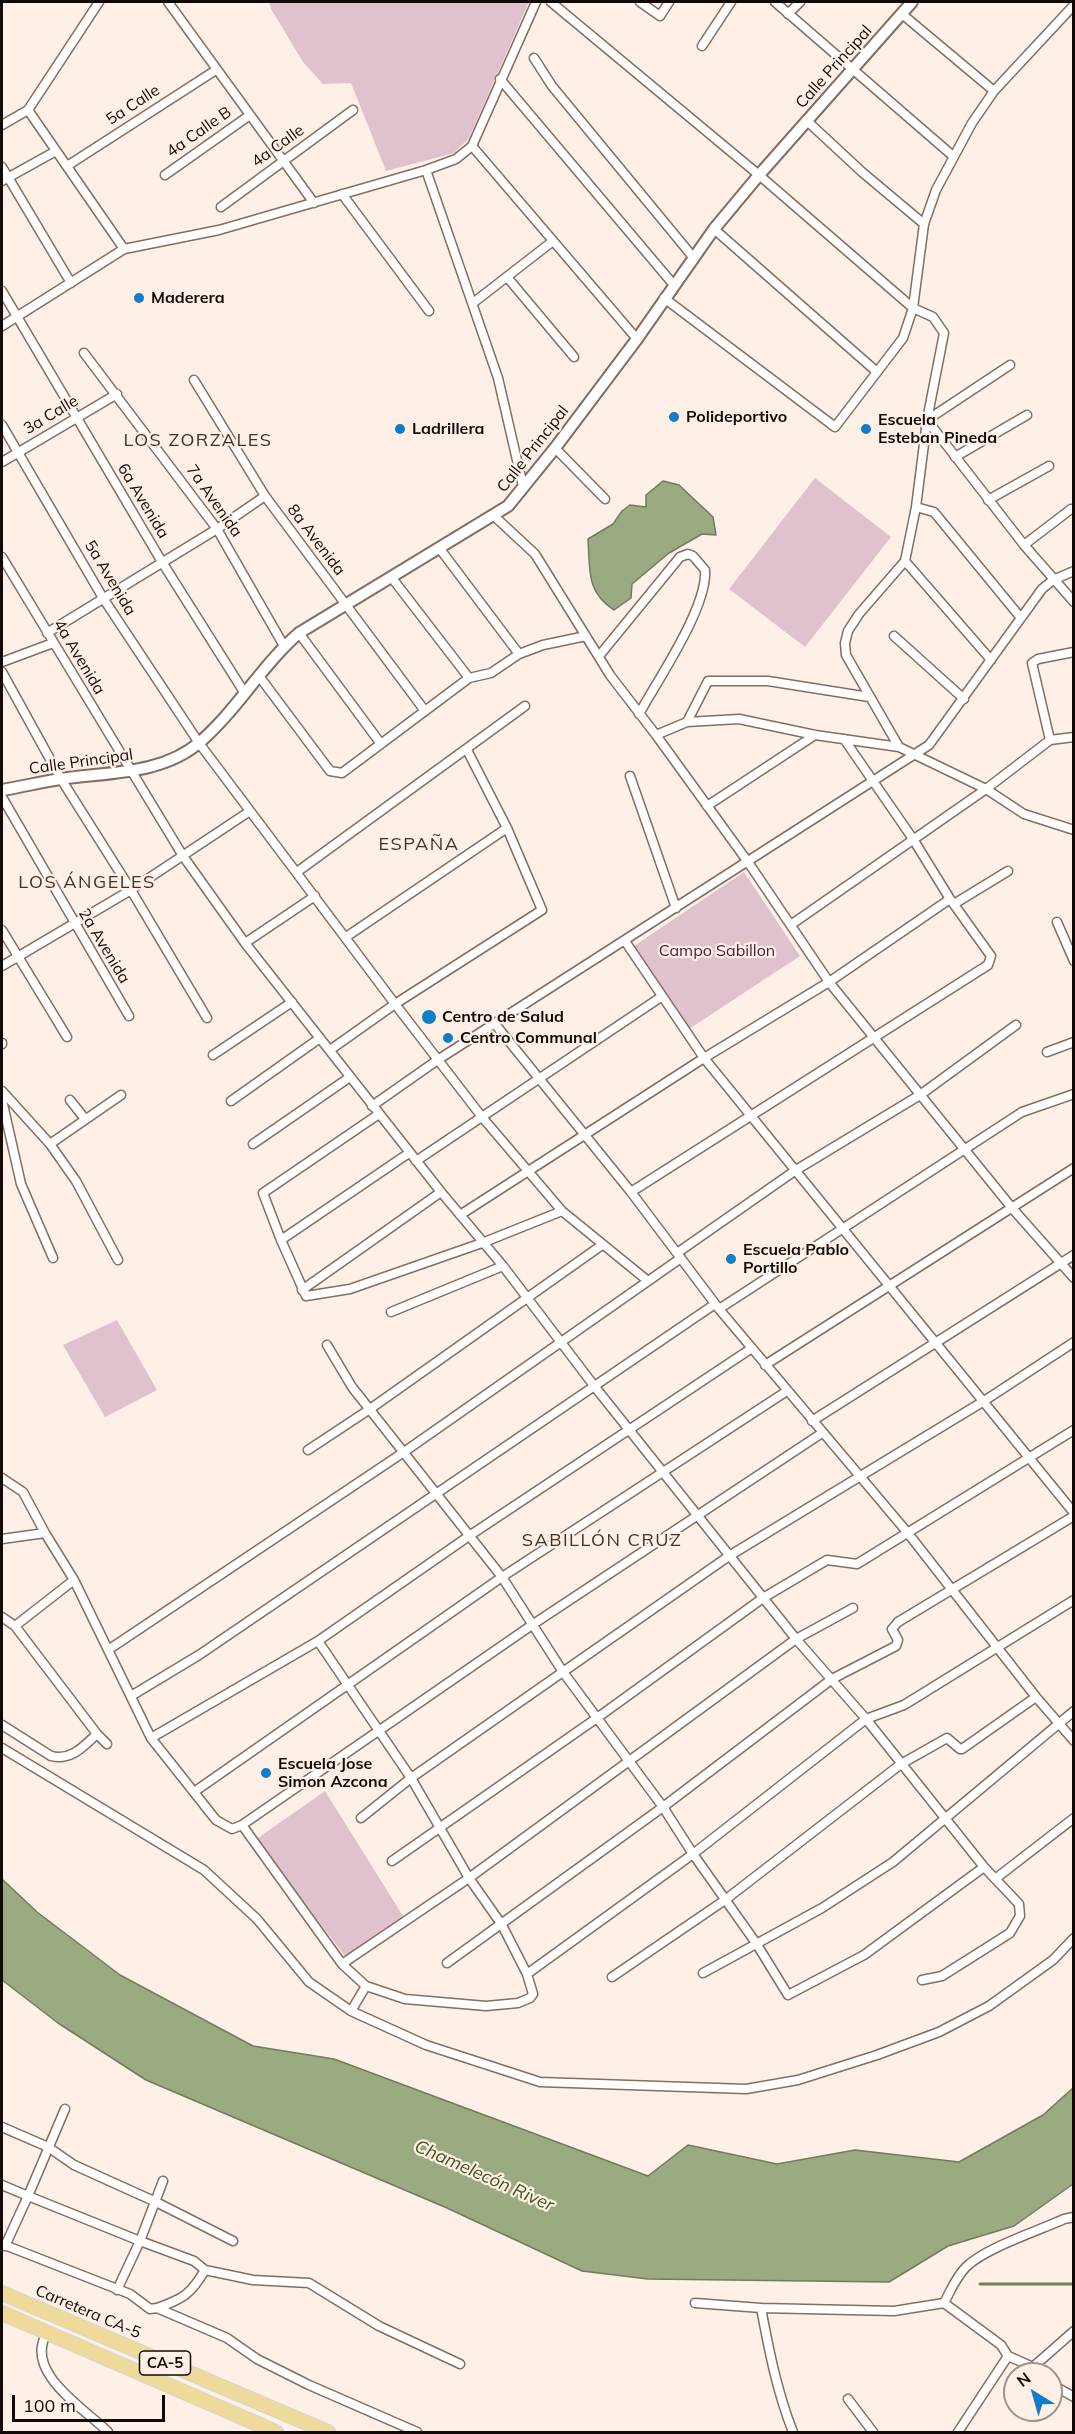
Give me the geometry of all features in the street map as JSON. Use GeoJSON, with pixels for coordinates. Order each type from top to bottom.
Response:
{"type":"FeatureCollection","features":[{"type":"Feature","properties":{"kind":"highway","name":"Carretera CA-5"},"geometry":{"type":"LineString","coordinates":[[2,2293],[328,2433]]}},
{"type":"Feature","properties":{"kind":"highway","name":"CA-5"},"geometry":{"type":"LineString","coordinates":[[2,2313],[276,2433]]}},
{"type":"Feature","properties":{"kind":"street"},"geometry":{"type":"LineString","coordinates":[[2,125],[28,110],[99,2]]}},
{"type":"Feature","properties":{"kind":"street"},"geometry":{"type":"LineString","coordinates":[[168,2],[314,203]]}},
{"type":"Feature","properties":{"kind":"street"},"geometry":{"type":"LineString","coordinates":[[2,326],[124,249],[219,230],[426,170],[456,159],[472,146],[536,2]]}},
{"type":"Feature","properties":{"kind":"street"},"geometry":{"type":"LineString","coordinates":[[551,2],[759,175],[913,308],[933,317],[944,333],[927,420],[916,507],[905,561],[859,614],[847,637],[846,655],[899,747]]}},
{"type":"Feature","properties":{"kind":"street"},"geometry":{"type":"LineString","coordinates":[[640,2],[660,16],[669,2]]}},
{"type":"Feature","properties":{"kind":"street"},"geometry":{"type":"LineString","coordinates":[[702,46],[731,2]]}},
{"type":"Feature","properties":{"kind":"street"},"geometry":{"type":"LineString","coordinates":[[774,2],[953,156]]}},
{"type":"Feature","properties":{"kind":"street"},"geometry":{"type":"LineString","coordinates":[[788,14],[800,2]]}},
{"type":"Feature","properties":{"kind":"street","name":"Calle Principal"},"geometry":{"type":"LineString","coordinates":[[2,790],[61,779],[131,772],[172,759],[199,743],[284,646],[299,633],[508,506],[637,339],[714,229],[806,120],[912,2]]}},
{"type":"Feature","properties":{"kind":"street"},"geometry":{"type":"LineString","coordinates":[[664,298],[835,427],[903,338],[913,308],[924,224],[936,190],[953,156],[994,91],[1074,5]]}},
{"type":"Feature","properties":{"kind":"street"},"geometry":{"type":"LineString","coordinates":[[902,14],[994,91]]}},
{"type":"Feature","properties":{"kind":"street"},"geometry":{"type":"LineString","coordinates":[[534,58],[552,86],[693,257]]}},
{"type":"Feature","properties":{"kind":"street","name":"5a Calle"},"geometry":{"type":"LineString","coordinates":[[67,166],[216,70]]}},
{"type":"Feature","properties":{"kind":"street"},"geometry":{"type":"LineString","coordinates":[[500,79],[674,284]]}},
{"type":"Feature","properties":{"kind":"street"},"geometry":{"type":"LineString","coordinates":[[28,110],[124,249]]}},
{"type":"Feature","properties":{"kind":"street","name":"4a Calle"},"geometry":{"type":"LineString","coordinates":[[220,207],[353,110]]}},
{"type":"Feature","properties":{"kind":"street","name":"4a Calle B"},"geometry":{"type":"LineString","coordinates":[[165,175],[250,115]]}},
{"type":"Feature","properties":{"kind":"street"},"geometry":{"type":"LineString","coordinates":[[806,120],[862,172],[924,224]]}},
{"type":"Feature","properties":{"kind":"street"},"geometry":{"type":"LineString","coordinates":[[472,146],[637,339]]}},
{"type":"Feature","properties":{"kind":"street"},"geometry":{"type":"LineString","coordinates":[[5,179],[56,151]]}},
{"type":"Feature","properties":{"kind":"street"},"geometry":{"type":"LineString","coordinates":[[2,167],[5,179],[71,283]]}},
{"type":"Feature","properties":{"kind":"street"},"geometry":{"type":"LineString","coordinates":[[426,170],[498,378],[523,486]]}},
{"type":"Feature","properties":{"kind":"street"},"geometry":{"type":"LineString","coordinates":[[342,194],[429,311]]}},
{"type":"Feature","properties":{"kind":"street"},"geometry":{"type":"LineString","coordinates":[[714,229],[877,372]]}},
{"type":"Feature","properties":{"kind":"street"},"geometry":{"type":"LineString","coordinates":[[473,303],[553,241]]}},
{"type":"Feature","properties":{"kind":"street"},"geometry":{"type":"LineString","coordinates":[[507,278],[574,357]]}},
{"type":"Feature","properties":{"kind":"street","name":"6a Avenida"},"geometry":{"type":"LineString","coordinates":[[2,291],[162,562],[244,692]]}},
{"type":"Feature","properties":{"kind":"street","name":"7a Avenida"},"geometry":{"type":"LineString","coordinates":[[84,353],[218,529],[284,646]]}},
{"type":"Feature","properties":{"kind":"street"},"geometry":{"type":"LineString","coordinates":[[927,420],[1010,365]]}},
{"type":"Feature","properties":{"kind":"street","name":"8a Avenida"},"geometry":{"type":"LineString","coordinates":[[194,380],[266,496],[425,711]]}},
{"type":"Feature","properties":{"kind":"street","name":"3a Calle"},"geometry":{"type":"LineString","coordinates":[[2,462],[117,394]]}},
{"type":"Feature","properties":{"kind":"street"},"geometry":{"type":"LineString","coordinates":[[955,457],[1027,415]]}},
{"type":"Feature","properties":{"kind":"street"},"geometry":{"type":"LineString","coordinates":[[927,420],[1024,545],[1074,602]]}},
{"type":"Feature","properties":{"kind":"street","name":"5a Avenida"},"geometry":{"type":"LineString","coordinates":[[2,424],[103,598],[199,743],[395,1004],[482,1117],[562,1211],[648,1281]]}},
{"type":"Feature","properties":{"kind":"street"},"geometry":{"type":"LineString","coordinates":[[555,448],[605,499]]}},
{"type":"Feature","properties":{"kind":"street"},"geometry":{"type":"LineString","coordinates":[[988,500],[1049,466]]}},
{"type":"Feature","properties":{"kind":"street"},"geometry":{"type":"LineString","coordinates":[[47,633],[218,529],[266,496]]}},
{"type":"Feature","properties":{"kind":"street"},"geometry":{"type":"LineString","coordinates":[[916,507],[934,512],[1021,618]]}},
{"type":"Feature","properties":{"kind":"street"},"geometry":{"type":"LineString","coordinates":[[1024,545],[1071,509]]}},
{"type":"Feature","properties":{"kind":"street"},"geometry":{"type":"LineString","coordinates":[[493,515],[534,554],[599,656],[792,924],[829,982],[1012,1208],[1074,1278]]}},
{"type":"Feature","properties":{"kind":"street"},"geometry":{"type":"LineString","coordinates":[[440,549],[519,654]]}},
{"type":"Feature","properties":{"kind":"street"},"geometry":{"type":"LineString","coordinates":[[599,656],[680,557],[688,554],[693,556],[705,570],[704,588],[684,633],[639,714]]}},
{"type":"Feature","properties":{"kind":"street","name":"4a Avenida"},"geometry":{"type":"LineString","coordinates":[[2,557],[183,856],[245,943],[409,1153],[503,1266],[594,1387],[796,1640],[866,1719],[984,1867],[1019,1904],[1020,1916],[1016,1926],[998,1942],[942,1976],[922,1980]]}},
{"type":"Feature","properties":{"kind":"street"},"geometry":{"type":"LineString","coordinates":[[905,561],[991,660]]}},
{"type":"Feature","properties":{"kind":"street"},"geometry":{"type":"LineString","coordinates":[[372,1106],[439,1059],[929,745],[1042,589],[1053,580],[1074,571]]}},
{"type":"Feature","properties":{"kind":"street"},"geometry":{"type":"LineString","coordinates":[[392,578],[469,678]]}},
{"type":"Feature","properties":{"kind":"street"},"geometry":{"type":"LineString","coordinates":[[299,633],[381,744]]}},
{"type":"Feature","properties":{"kind":"street"},"geometry":{"type":"LineString","coordinates":[[259,676],[330,771],[342,773],[469,678],[491,673],[519,654],[543,645],[586,636]]}},
{"type":"Feature","properties":{"kind":"street"},"geometry":{"type":"LineString","coordinates":[[894,636],[964,699]]}},
{"type":"Feature","properties":{"kind":"street"},"geometry":{"type":"LineString","coordinates":[[2,662],[53,643]]}},
{"type":"Feature","properties":{"kind":"street"},"geometry":{"type":"LineString","coordinates":[[1050,740],[1032,663],[1038,658],[1074,652]]}},
{"type":"Feature","properties":{"kind":"street"},"geometry":{"type":"LineString","coordinates":[[2,672],[61,779],[131,890],[207,1018]]}},
{"type":"Feature","properties":{"kind":"street"},"geometry":{"type":"LineString","coordinates":[[687,722],[708,681],[768,681],[869,697]]}},
{"type":"Feature","properties":{"kind":"street"},"geometry":{"type":"LineString","coordinates":[[297,872],[525,706]]}},
{"type":"Feature","properties":{"kind":"street"},"geometry":{"type":"LineString","coordinates":[[656,735],[687,722],[739,718],[815,735],[899,747],[986,789],[1024,814],[1074,830]]}},
{"type":"Feature","properties":{"kind":"street"},"geometry":{"type":"LineString","coordinates":[[707,806],[815,735]]}},
{"type":"Feature","properties":{"kind":"street"},"geometry":{"type":"LineString","coordinates":[[792,924],[986,789],[1050,740],[1074,737]]}},
{"type":"Feature","properties":{"kind":"street"},"geometry":{"type":"LineString","coordinates":[[631,1192],[988,965],[991,956],[952,901],[914,839],[844,739]]}},
{"type":"Feature","properties":{"kind":"street"},"geometry":{"type":"LineString","coordinates":[[330,1050],[395,1004],[542,910],[507,828],[467,750]]}},
{"type":"Feature","properties":{"kind":"street"},"geometry":{"type":"LineString","coordinates":[[630,776],[676,908]]}},
{"type":"Feature","properties":{"kind":"street","name":"2a Avenida"},"geometry":{"type":"LineString","coordinates":[[2,797],[129,1016]]}},
{"type":"Feature","properties":{"kind":"street"},"geometry":{"type":"LineString","coordinates":[[2,966],[131,890],[250,811]]}},
{"type":"Feature","properties":{"kind":"street"},"geometry":{"type":"LineString","coordinates":[[346,937],[507,828]]}},
{"type":"Feature","properties":{"kind":"street"},"geometry":{"type":"LineString","coordinates":[[460,1215],[704,1058],[829,982],[952,901],[1008,871]]}},
{"type":"Feature","properties":{"kind":"street"},"geometry":{"type":"LineString","coordinates":[[245,943],[315,896]]}},
{"type":"Feature","properties":{"kind":"street"},"geometry":{"type":"LineString","coordinates":[[1057,922],[1074,961]]}},
{"type":"Feature","properties":{"kind":"street"},"geometry":{"type":"LineString","coordinates":[[2,930],[67,1037]]}},
{"type":"Feature","properties":{"kind":"street"},"geometry":{"type":"LineString","coordinates":[[447,1963],[663,1807],[832,1679],[896,1646],[898,1640],[892,1629],[894,1626],[1074,1514],[704,1058],[625,941]]}},
{"type":"Feature","properties":{"kind":"street"},"geometry":{"type":"LineString","coordinates":[[416,1161],[661,997]]}},
{"type":"Feature","properties":{"kind":"street"},"geometry":{"type":"LineString","coordinates":[[213,1055],[292,1002]]}},
{"type":"Feature","properties":{"kind":"street"},"geometry":{"type":"LineString","coordinates":[[495,1024],[631,1192],[717,1306],[907,1532],[1036,1697],[1074,1741]]}},
{"type":"Feature","properties":{"kind":"street"},"geometry":{"type":"LineString","coordinates":[[108,1650],[563,1343],[796,1170],[920,1095],[1016,1025]]}},
{"type":"Feature","properties":{"kind":"street"},"geometry":{"type":"LineString","coordinates":[[231,1101],[320,1038]]}},
{"type":"Feature","properties":{"kind":"street"},"geometry":{"type":"LineString","coordinates":[[1047,1052],[1074,1042]]}},
{"type":"Feature","properties":{"kind":"street"},"geometry":{"type":"LineString","coordinates":[[253,1144],[350,1077]]}},
{"type":"Feature","properties":{"kind":"street"},"geometry":{"type":"LineString","coordinates":[[2,1091],[50,1144],[76,1181],[118,1260]]}},
{"type":"Feature","properties":{"kind":"street"},"geometry":{"type":"LineString","coordinates":[[131,1696],[199,1655],[717,1306],[843,1228],[1022,1112],[1074,1094]]}},
{"type":"Feature","properties":{"kind":"street"},"geometry":{"type":"LineString","coordinates":[[50,1144],[121,1095]]}},
{"type":"Feature","properties":{"kind":"street"},"geometry":{"type":"LineString","coordinates":[[2,1100],[21,1184],[53,1258]]}},
{"type":"Feature","properties":{"kind":"street"},"geometry":{"type":"LineString","coordinates":[[70,1100],[85,1119]]}},
{"type":"Feature","properties":{"kind":"street"},"geometry":{"type":"LineString","coordinates":[[379,1114],[263,1193],[306,1296],[350,1289],[482,1243],[562,1211]]}},
{"type":"Feature","properties":{"kind":"street"},"geometry":{"type":"LineString","coordinates":[[281,1240],[409,1153]]}},
{"type":"Feature","properties":{"kind":"street"},"geometry":{"type":"LineString","coordinates":[[765,1365],[1074,1168]]}},
{"type":"Feature","properties":{"kind":"street"},"geometry":{"type":"LineString","coordinates":[[303,1290],[441,1192]]}},
{"type":"Feature","properties":{"kind":"street"},"geometry":{"type":"LineString","coordinates":[[308,1450],[528,1299],[602,1245]]}},
{"type":"Feature","properties":{"kind":"street"},"geometry":{"type":"LineString","coordinates":[[812,1421],[1074,1255]]}},
{"type":"Feature","properties":{"kind":"street"},"geometry":{"type":"LineString","coordinates":[[391,1312],[503,1266]]}},
{"type":"Feature","properties":{"kind":"street"},"geometry":{"type":"LineString","coordinates":[[361,1818],[411,1778],[729,1556],[984,1401],[1074,1342]]}},
{"type":"Feature","properties":{"kind":"street"},"geometry":{"type":"LineString","coordinates":[[327,1345],[352,1387],[502,1577],[564,1672],[663,1807],[756,1943],[788,1995],[864,1955],[984,1867]]}},
{"type":"Feature","properties":{"kind":"street"},"geometry":{"type":"LineString","coordinates":[[152,1738],[318,1641],[469,1536],[752,1348]]}},
{"type":"Feature","properties":{"kind":"street"},"geometry":{"type":"LineString","coordinates":[[194,1792],[347,1683],[502,1577],[787,1391]]}},
{"type":"Feature","properties":{"kind":"street"},"geometry":{"type":"LineString","coordinates":[[392,1861],[597,1718],[763,1598],[827,1560],[857,1564],[1074,1430]]}},
{"type":"Feature","properties":{"kind":"street"},"geometry":{"type":"LineString","coordinates":[[2,1478],[23,1492],[74,1580],[152,1738],[216,1820],[232,1828],[242,1826],[532,1625],[822,1433]]}},
{"type":"Feature","properties":{"kind":"street"},"geometry":{"type":"LineString","coordinates":[[2,1539],[45,1533]]}},
{"type":"Feature","properties":{"kind":"street"},"geometry":{"type":"LineString","coordinates":[[15,1626],[74,1580]]}},
{"type":"Feature","properties":{"kind":"street"},"geometry":{"type":"LineString","coordinates":[[526,1974],[693,1854],[866,1719],[904,1705],[1074,1600]]}},
{"type":"Feature","properties":{"kind":"street"},"geometry":{"type":"LineString","coordinates":[[342,1964],[469,1878],[796,1640],[853,1608]]}},
{"type":"Feature","properties":{"kind":"street"},"geometry":{"type":"LineString","coordinates":[[2,1617],[15,1626],[107,1744]]}},
{"type":"Feature","properties":{"kind":"street"},"geometry":{"type":"LineString","coordinates":[[242,1826],[342,1964],[366,1986],[405,1999],[486,2006],[518,2002],[530,1998],[533,1994],[533,1989],[502,1925],[469,1878],[411,1778],[318,1641]]}},
{"type":"Feature","properties":{"kind":"street"},"geometry":{"type":"LineString","coordinates":[[612,1977],[725,1900],[901,1764],[948,1738],[960,1749],[968,1746],[1036,1697]]}},
{"type":"Feature","properties":{"kind":"street"},"geometry":{"type":"LineString","coordinates":[[703,1973],[864,1882],[893,1862],[1074,1711]]}},
{"type":"Feature","properties":{"kind":"street"},"geometry":{"type":"LineString","coordinates":[[2,1725],[51,1756],[59,1758],[68,1757],[97,1734]]}},
{"type":"Feature","properties":{"kind":"street"},"geometry":{"type":"LineString","coordinates":[[2,1748],[204,1870],[257,1919],[309,1982],[351,2011],[426,2045],[540,2082],[746,2089],[798,2080],[939,2032],[989,2006],[1053,1960],[1074,1938]]}},
{"type":"Feature","properties":{"kind":"street"},"geometry":{"type":"LineString","coordinates":[[995,1879],[1074,1818]]}},
{"type":"Feature","properties":{"kind":"street"},"geometry":{"type":"LineString","coordinates":[[351,2011],[366,1986]]}},
{"type":"Feature","properties":{"kind":"street"},"geometry":{"type":"LineString","coordinates":[[65,2109],[28,2196],[3,2245],[130,2294],[150,2309],[182,2299],[195,2286],[205,2270]]}},
{"type":"Feature","properties":{"kind":"street"},"geometry":{"type":"LineString","coordinates":[[2,2127],[48,2146],[74,2165],[156,2202],[233,2241]]}},
{"type":"Feature","properties":{"kind":"street"},"geometry":{"type":"LineString","coordinates":[[117,2290],[140,2241],[163,2181]]}},
{"type":"Feature","properties":{"kind":"street"},"geometry":{"type":"LineString","coordinates":[[2,2185],[194,2261],[205,2270],[253,2280],[309,2283],[380,2326],[460,2364]]}},
{"type":"Feature","properties":{"kind":"street"},"geometry":{"type":"LineString","coordinates":[[944,2303],[956,2278],[968,2265],[989,2252],[1064,2219],[1074,2217]]}},
{"type":"Feature","properties":{"kind":"street"},"geometry":{"type":"LineString","coordinates":[[695,2303],[761,2308],[894,2311],[944,2303],[1001,2345],[1008,2356],[1019,2362]]}},
{"type":"Feature","properties":{"kind":"street"},"geometry":{"type":"LineString","coordinates":[[157,2308],[228,2338],[257,2359],[417,2433]]}},
{"type":"Feature","properties":{"kind":"street"},"geometry":{"type":"LineString","coordinates":[[761,2308],[783,2408],[794,2433]]}},
{"type":"Feature","properties":{"kind":"street"},"geometry":{"type":"LineString","coordinates":[[1045,2362],[1074,2331]]}},
{"type":"Feature","properties":{"kind":"street"},"geometry":{"type":"LineString","coordinates":[[47,2333],[41,2343],[40,2357],[47,2371],[67,2396],[108,2433]]}},
{"type":"Feature","properties":{"kind":"street"},"geometry":{"type":"LineString","coordinates":[[958,2433],[1008,2356]]}},
{"type":"Feature","properties":{"kind":"street"},"geometry":{"type":"LineString","coordinates":[[848,2399],[873,2433]]}},
{"type":"Feature","properties":{"kind":"green space"},"geometry":{"type":"Polygon","coordinates":[[[269,2],[529,2],[469,138],[454,153],[386,171],[351,83],[323,84],[303,62],[269,2]]]}},
{"type":"Feature","properties":{"kind":"green space"},"geometry":{"type":"Polygon","coordinates":[[[815,478],[891,537],[805,647],[729,589],[815,478]]]}},
{"type":"Feature","properties":{"kind":"green space","name":"Campo Sabillon"},"geometry":{"type":"Polygon","coordinates":[[[744,872],[800,956],[689,1029],[634,946],[744,872]]]}},
{"type":"Feature","properties":{"kind":"green space"},"geometry":{"type":"Polygon","coordinates":[[[117,1320],[157,1390],[105,1417],[63,1345],[117,1320]]]}},
{"type":"Feature","properties":{"kind":"green space"},"geometry":{"type":"Polygon","coordinates":[[[325,1791],[403,1916],[345,1956],[255,1840],[325,1791]]]}},
{"type":"Feature","properties":{"kind":"water"},"geometry":{"type":"Polygon","coordinates":[[[663,481],[679,485],[713,517],[716,535],[702,534],[669,553],[632,584],[631,598],[614,610],[598,596],[594,588],[591,579],[588,539],[613,524],[622,511],[630,505],[646,507],[646,495],[663,481]]]}},
{"type":"Feature","properties":{"kind":"water","name":"Chamelecón River"},"geometry":{"type":"Polygon","coordinates":[[[2,1879],[37,1912],[120,1975],[253,2046],[334,2059],[648,2176],[688,2145],[777,2164],[855,2150],[959,2162],[1043,2115],[1073,2088],[1073,2184],[1014,2226],[948,2246],[889,2282],[648,2279],[582,2271],[447,2208],[146,2080],[58,2023],[2,1980],[2,1879]]]}},
{"type":"Feature","properties":{"kind":"waterway"},"geometry":{"type":"LineString","coordinates":[[980,2284],[1074,2284]]}},
{"type":"Feature","properties":{"kind":"place","name":"Maderera"},"geometry":{"type":"Point","coordinates":[139,298]}},
{"type":"Feature","properties":{"kind":"place","name":"Polideportivo"},"geometry":{"type":"Point","coordinates":[674,417]}},
{"type":"Feature","properties":{"kind":"place","name":"Ladrillera"},"geometry":{"type":"Point","coordinates":[400,429]}},
{"type":"Feature","properties":{"kind":"place","name":"Escuela Esteban Pineda"},"geometry":{"type":"Point","coordinates":[866,429]}},
{"type":"Feature","properties":{"kind":"place","name":"Centro de Salud"},"geometry":{"type":"Point","coordinates":[429,1017]}},
{"type":"Feature","properties":{"kind":"place","name":"Centro Communal"},"geometry":{"type":"Point","coordinates":[448,1038]}},
{"type":"Feature","properties":{"kind":"place","name":"Escuela Pablo Portillo"},"geometry":{"type":"Point","coordinates":[731,1259]}},
{"type":"Feature","properties":{"kind":"place","name":"Escuela Jose Simon Azcona"},"geometry":{"type":"Point","coordinates":[266,1773]}},
{"type":"Feature","properties":{"kind":"district","name":"LOS ZORZALES"},"geometry":{"type":"Point","coordinates":[198,441]}},
{"type":"Feature","properties":{"kind":"district","name":"ESPAÑA"},"geometry":{"type":"Point","coordinates":[419,845]}},
{"type":"Feature","properties":{"kind":"district","name":"LOS ÁNGELES"},"geometry":{"type":"Point","coordinates":[87,883]}},
{"type":"Feature","properties":{"kind":"district","name":"SABILLÓN CRUZ"},"geometry":{"type":"Point","coordinates":[602,1541]}}]}
